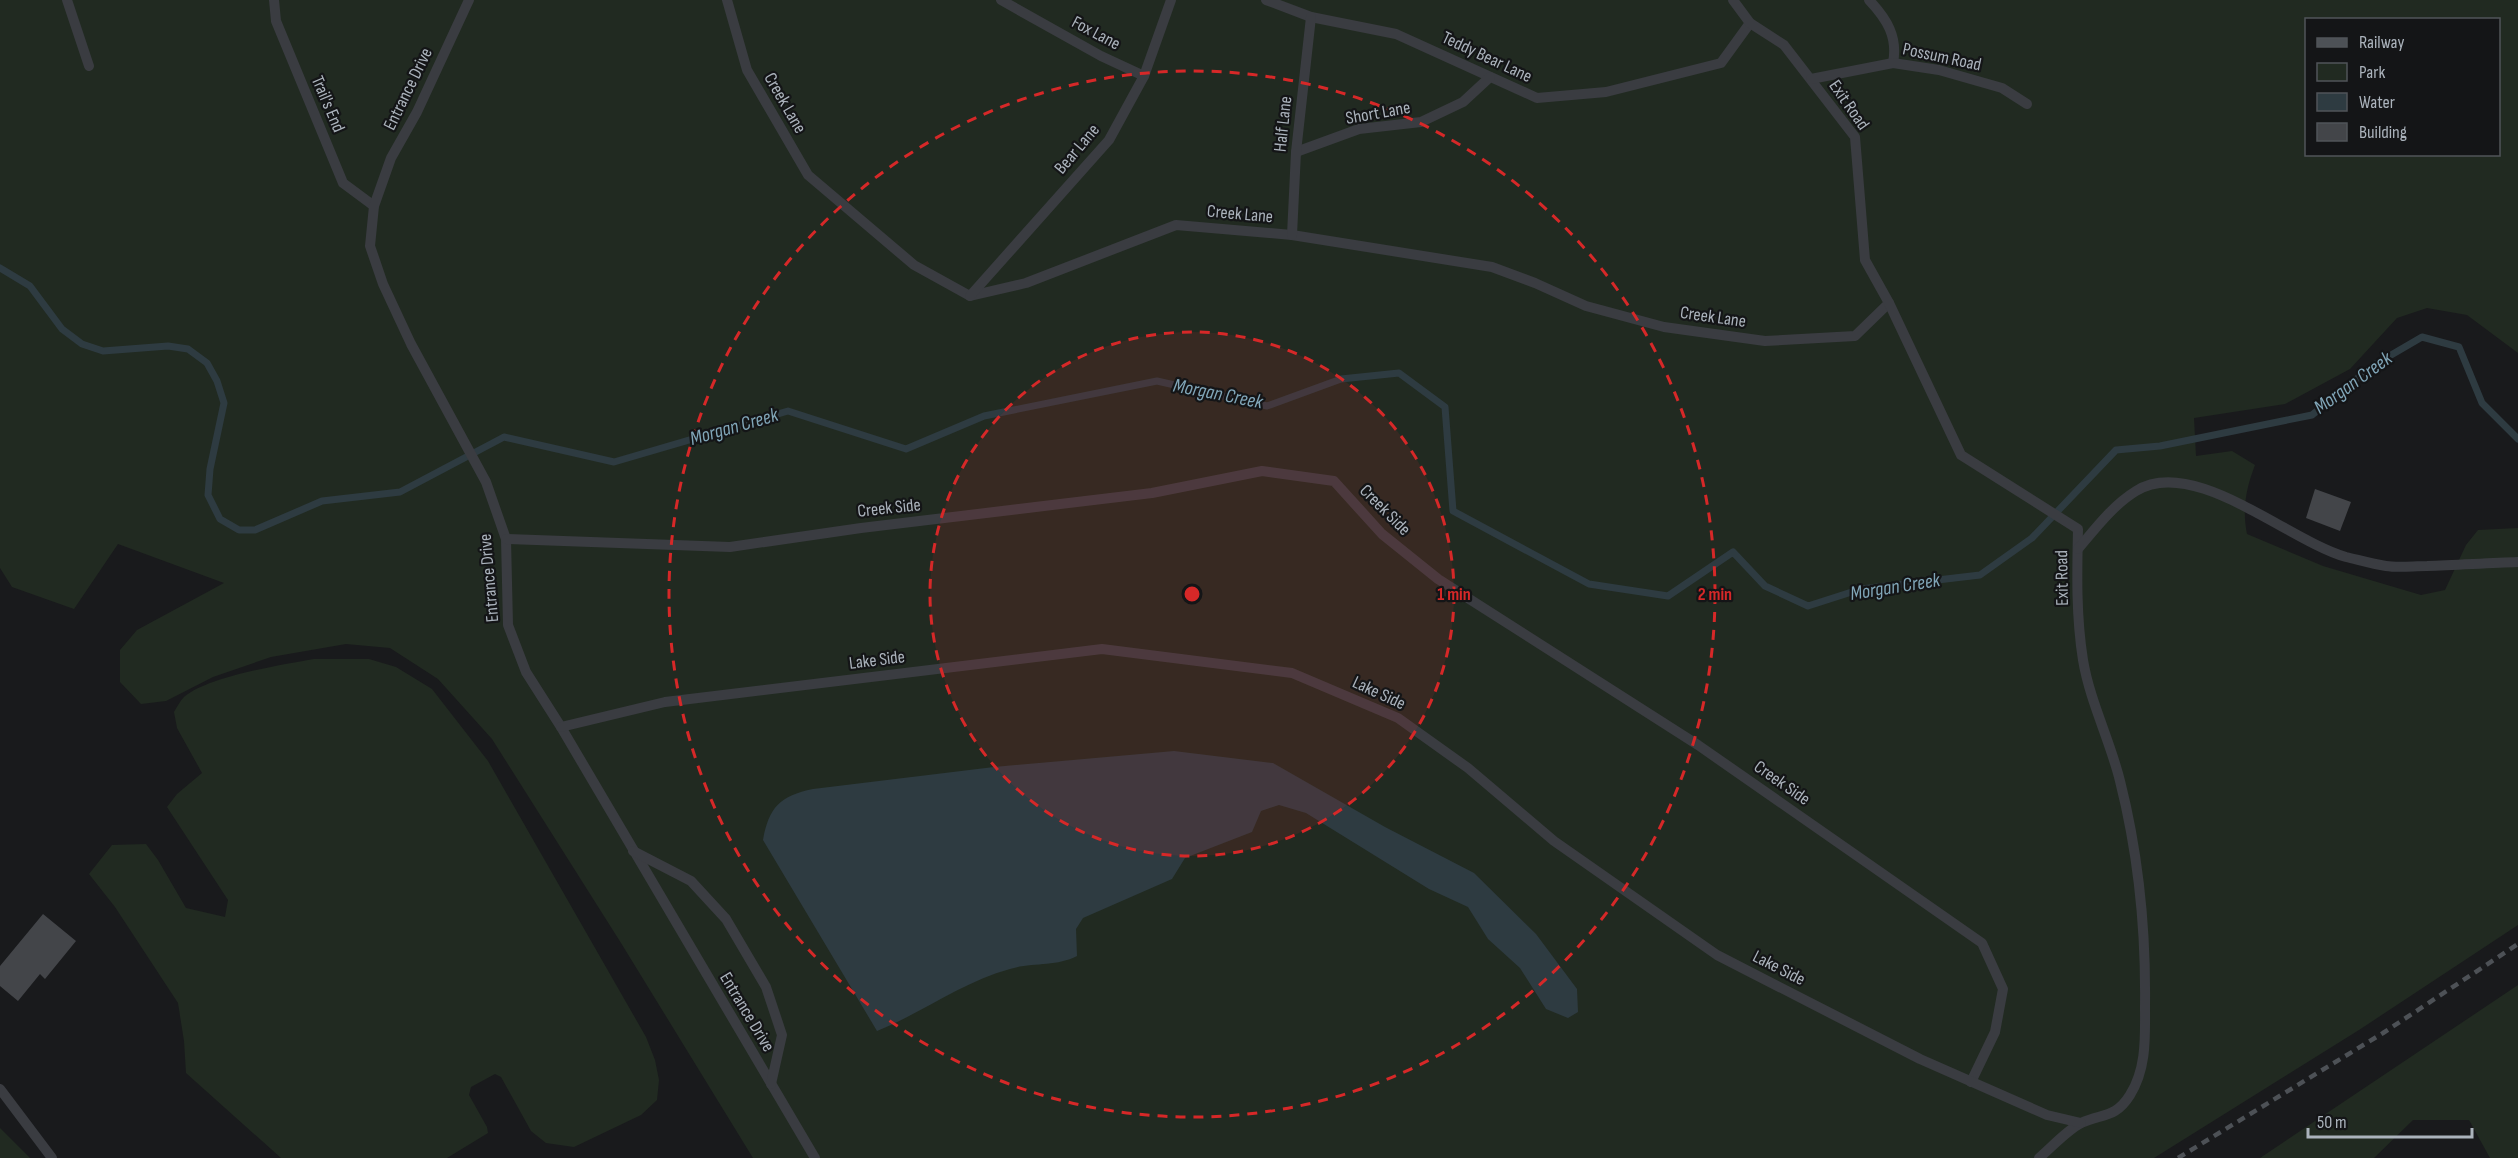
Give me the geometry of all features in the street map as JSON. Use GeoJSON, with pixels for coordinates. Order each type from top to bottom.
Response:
{"type":"FeatureCollection","features":[{"type":"Feature","properties":{"kind":"lane"},"geometry":{"type":"LineString","coordinates":[[67,0],[89,66]]}},
{"type":"Feature","properties":{"kind":"lane","name":"Trail's End"},"geometry":{"type":"LineString","coordinates":[[274,0],[276,21],[343,183],[374,206]]}},
{"type":"Feature","properties":{"kind":"lane","name":"Entrance Drive"},"geometry":{"type":"LineString","coordinates":[[469,0],[417,112],[391,159],[374,206],[370,246],[383,284],[411,344],[486,482],[506,540],[508,625],[526,672],[561,727],[815,1158]]}},
{"type":"Feature","properties":{"kind":"lane","name":"Creek Lane"},"geometry":{"type":"LineString","coordinates":[[727,0],[747,70],[808,175],[914,265],[970,296],[1026,283],[1176,225],[1292,235],[1492,267],[1586,306],[1664,327],[1765,341],[1855,336],[1889,303]]}},
{"type":"Feature","properties":{"kind":"lane","name":"Fox Lane"},"geometry":{"type":"LineString","coordinates":[[1001,0],[1101,56],[1144,76]]}},
{"type":"Feature","properties":{"kind":"lane","name":"Bear Lane"},"geometry":{"type":"LineString","coordinates":[[970,296],[1109,140],[1144,76],[1171,0]]}},
{"type":"Feature","properties":{"kind":"lane","name":"Teddy Bear Lane"},"geometry":{"type":"LineString","coordinates":[[1266,0],[1311,16],[1396,34],[1537,98],[1606,92],[1721,63],[1750,23]]}},
{"type":"Feature","properties":{"kind":"lane","name":"Exit Road"},"geometry":{"type":"LineString","coordinates":[[1733,0],[1750,23],[1784,45],[1855,137],[1865,260],[1889,303],[1961,455],[2078,529],[2076,596],[2083,661],[2120,780],[2142,891],[2146,960],[2145,1050],[2140,1073],[2131,1094],[2121,1106],[2109,1115],[2081,1124],[2039,1158]]}},
{"type":"Feature","properties":{"kind":"lane"},"geometry":{"type":"LineString","coordinates":[[1869,0],[1883,15],[1896,46],[1893,63]]}},
{"type":"Feature","properties":{"kind":"lane","name":"Half Lane"},"geometry":{"type":"LineString","coordinates":[[1292,235],[1296,152],[1311,16]]}},
{"type":"Feature","properties":{"kind":"lane","name":"Possum Road"},"geometry":{"type":"LineString","coordinates":[[1811,79],[1893,63],[1939,70],[2002,88],[2027,104]]}},
{"type":"Feature","properties":{"kind":"lane","name":"Short Lane"},"geometry":{"type":"LineString","coordinates":[[1296,152],[1359,129],[1421,122],[1462,102],[1490,77]]}},
{"type":"Feature","properties":{"kind":"lane","name":"Creek Side"},"geometry":{"type":"LineString","coordinates":[[506,540],[730,547],[861,528],[1152,493],[1262,471],[1334,481],[1382,534],[1438,579],[1698,745],[1982,943],[2003,989],[1995,1032],[1971,1082]]}},
{"type":"Feature","properties":{"kind":"lane"},"geometry":{"type":"LineString","coordinates":[[2078,549],[2112,511],[2135,491],[2151,483],[2169,481],[2224,497],[2343,556],[2388,567],[2518,562]]}},
{"type":"Feature","properties":{"kind":"lane","name":"Lake Side"},"geometry":{"type":"LineString","coordinates":[[561,727],[665,702],[1102,649],[1292,673],[1398,718],[1468,768],[1554,841],[1717,955],[1920,1059],[2047,1115],[2081,1124]]}},
{"type":"Feature","properties":{"kind":"lane"},"geometry":{"type":"LineString","coordinates":[[632,851],[691,881],[726,919],[766,987],[782,1035],[771,1084]]}},
{"type":"Feature","properties":{"kind":"lane"},"geometry":{"type":"LineString","coordinates":[[0,1089],[52,1158]]}},
{"type":"Feature","properties":{"kind":"green space"},"geometry":{"type":"Polygon","coordinates":[[[0,0],[2518,0],[2518,353],[2467,315],[2427,308],[2397,318],[2350,369],[2285,404],[2194,418],[2196,456],[2232,451],[2255,465],[2246,499],[2247,534],[2323,566],[2421,595],[2445,590],[2466,545],[2478,530],[2518,528],[2518,925],[2359,1030],[2154,1158],[753,1158],[492,739],[438,679],[390,648],[346,644],[271,657],[213,677],[166,701],[141,704],[120,682],[120,650],[137,630],[224,583],[118,544],[74,609],[12,587],[0,568],[0,0]]]}},
{"type":"Feature","properties":{"kind":"green space"},"geometry":{"type":"Polygon","coordinates":[[[314,659],[369,659],[396,667],[432,689],[488,761],[646,1037],[655,1060],[659,1080],[657,1100],[641,1115],[574,1147],[546,1143],[531,1131],[501,1077],[495,1074],[471,1087],[469,1095],[488,1133],[447,1158],[281,1158],[186,1073],[178,1003],[115,907],[89,874],[112,845],[146,844],[186,908],[225,917],[228,900],[167,807],[177,794],[202,773],[177,728],[174,712],[184,697],[210,683],[246,672],[314,659]]]}},
{"type":"Feature","properties":{"kind":"green space"},"geometry":{"type":"Polygon","coordinates":[[[2518,985],[2518,1158],[2490,1158],[2469,1120],[2413,1120],[2374,1158],[2260,1158],[2518,985]]]}},
{"type":"Feature","properties":{"kind":"green space"},"geometry":{"type":"Polygon","coordinates":[[[0,1128],[30,1158],[0,1158],[0,1128]]]}},
{"type":"Feature","properties":{"kind":"water"},"geometry":{"type":"Polygon","coordinates":[[[1174,751],[1273,763],[1385,827],[1474,873],[1536,934],[1577,989],[1578,1012],[1568,1018],[1546,1009],[1520,968],[1488,939],[1468,907],[1429,889],[1306,813],[1279,805],[1261,811],[1252,832],[1185,858],[1172,879],[1083,918],[1076,929],[1077,956],[1061,962],[1018,967],[992,975],[877,1031],[763,840],[769,819],[778,805],[792,795],[813,789],[994,767],[1174,751]]]}},
{"type":"Feature","properties":{"kind":"building"},"geometry":{"type":"Polygon","coordinates":[[[2315,489],[2351,502],[2340,531],[2306,518],[2315,489]]]}},
{"type":"Feature","properties":{"kind":"building"},"geometry":{"type":"Polygon","coordinates":[[[43,914],[76,941],[45,979],[40,974],[18,1001],[0,986],[0,966],[43,914]]]}},
{"type":"Feature","properties":{"kind":"waterway","name":"Morgan Creek"},"geometry":{"type":"LineString","coordinates":[[0,268],[30,286],[62,329],[82,344],[103,351],[168,346],[188,349],[207,363],[217,381],[224,403],[210,469],[208,495],[220,519],[239,530],[255,530],[322,501],[400,492],[504,437],[614,462],[788,411],[906,449],[984,416],[1157,381],[1267,406],[1341,379],[1399,373],[1445,407],[1453,511],[1589,584],[1668,596],[1733,552],[1765,586],[1808,606],[1861,589],[1980,575],[2032,538],[2116,450],[2160,446],[2312,415],[2374,365],[2422,337],[2459,347],[2482,403],[2518,439]]}},
{"type":"Feature","properties":{"kind":"railway"},"geometry":{"type":"LineString","coordinates":[[2178,1158],[2383,1033],[2518,944]]}}]}
